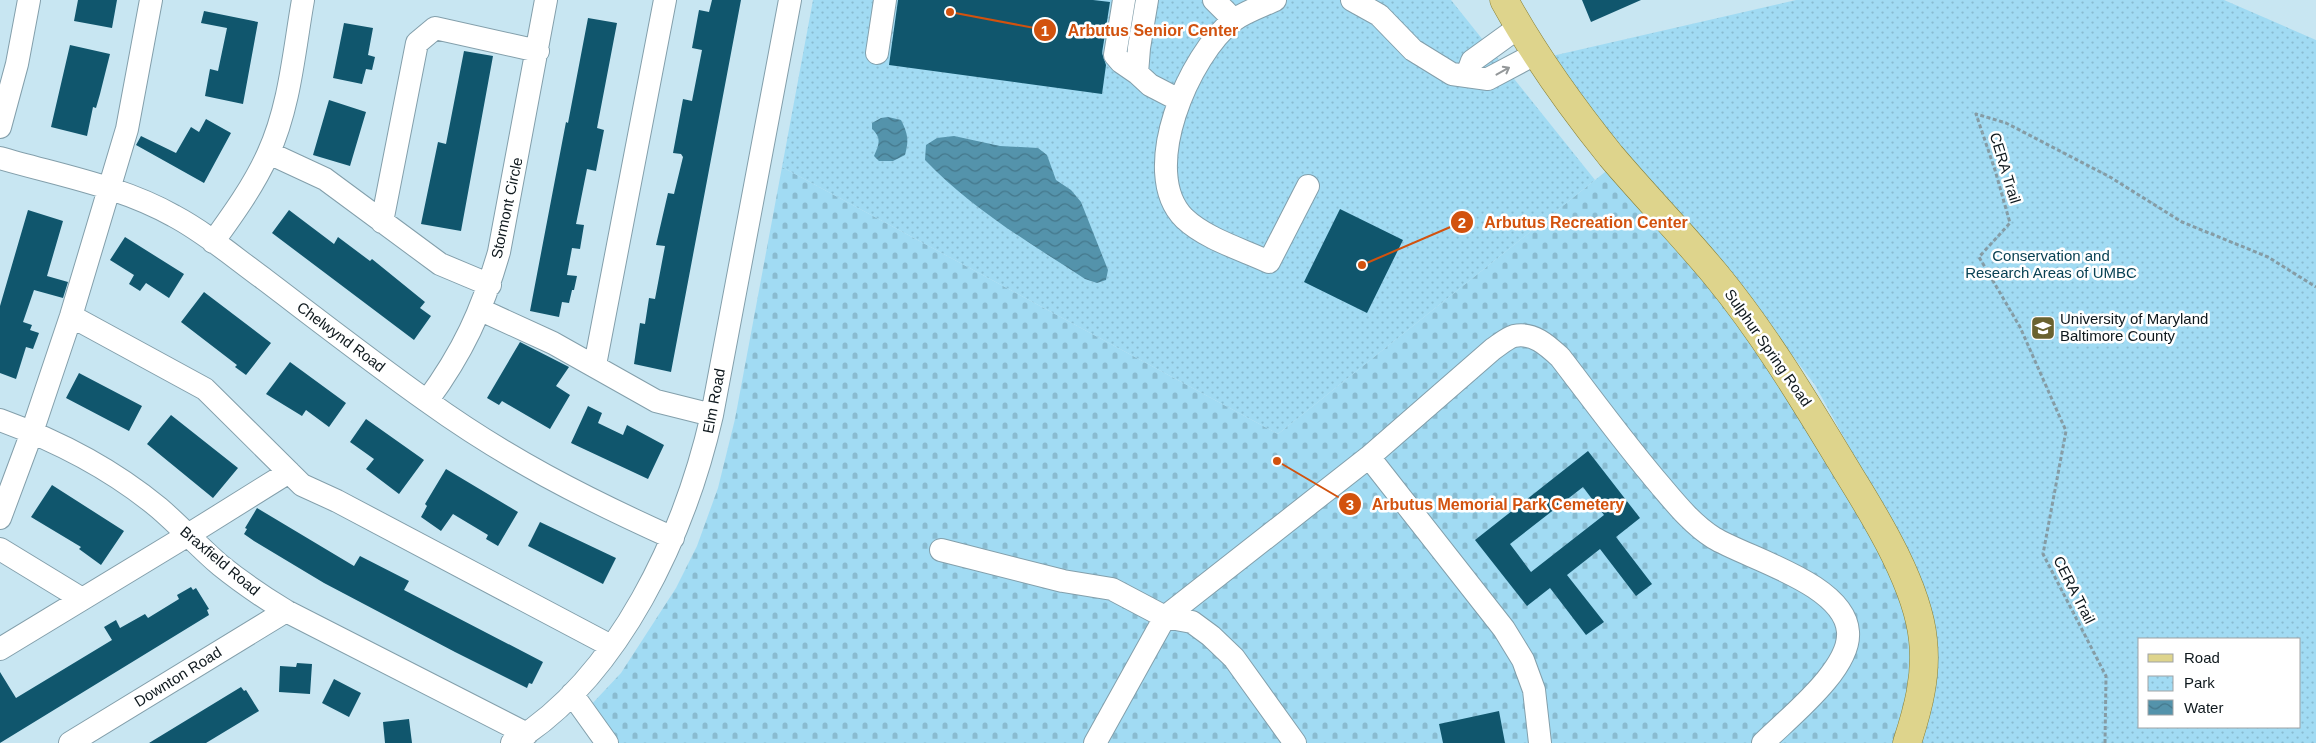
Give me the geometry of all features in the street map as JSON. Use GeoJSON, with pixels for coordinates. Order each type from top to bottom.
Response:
{"type":"FeatureCollection","features":[{"type":"Feature","properties":{"kind":"main road","name":"Sulphur Spring Road"},"geometry":{"type":"LineString","coordinates":[[1504,0],[1519,27],[1610,155],[1716,275],[1756,327],[1796,387],[1874,514],[1898,561],[1914,604],[1923,638],[1924,673],[1918,708],[1907,743]]}},
{"type":"Feature","properties":{"kind":"street"},"geometry":{"type":"LineString","coordinates":[[0,127],[17,64],[29,0]]}},
{"type":"Feature","properties":{"kind":"street"},"geometry":{"type":"LineString","coordinates":[[0,518],[32,432],[71,316],[127,129],[151,0]]}},
{"type":"Feature","properties":{"kind":"street"},"geometry":{"type":"LineString","coordinates":[[213,242],[254,182],[269,153],[279,126],[303,0]]}},
{"type":"Feature","properties":{"kind":"street","name":"Stormont Circle"},"geometry":{"type":"LineString","coordinates":[[427,401],[448,372],[481,310],[490,285],[499,252],[546,0]]}},
{"type":"Feature","properties":{"kind":"street"},"geometry":{"type":"LineString","coordinates":[[595,365],[665,0]]}},
{"type":"Feature","properties":{"kind":"street","name":"Elm Road"},"geometry":{"type":"LineString","coordinates":[[520,739],[549,717],[572,694],[611,646],[656,575],[673,538],[696,478],[712,415],[790,0]]}},
{"type":"Feature","properties":{"kind":"street"},"geometry":{"type":"LineString","coordinates":[[877,53],[885,0]]}},
{"type":"Feature","properties":{"kind":"street"},"geometry":{"type":"LineString","coordinates":[[1124,0],[1115,55],[1150,85],[1179,100]]}},
{"type":"Feature","properties":{"kind":"street"},"geometry":{"type":"LineString","coordinates":[[1137,73],[1147,0]]}},
{"type":"Feature","properties":{"kind":"street"},"geometry":{"type":"LineString","coordinates":[[1214,0],[1234,20]]}},
{"type":"Feature","properties":{"kind":"street"},"geometry":{"type":"LineString","coordinates":[[1275,0],[1234,20],[1215,40],[1201,60],[1179,100],[1170,135],[1165,174],[1170,197],[1184,217],[1208,234],[1269,262],[1308,186]]}},
{"type":"Feature","properties":{"kind":"street"},"geometry":{"type":"LineString","coordinates":[[1352,0],[1379,15],[1413,50],[1434,65],[1452,74],[1488,80],[1537,52]]}},
{"type":"Feature","properties":{"kind":"street"},"geometry":{"type":"LineString","coordinates":[[1467,75],[1472,61],[1519,27]]}},
{"type":"Feature","properties":{"kind":"street"},"geometry":{"type":"LineString","coordinates":[[382,222],[417,43],[435,28],[538,51]]}},
{"type":"Feature","properties":{"kind":"street"},"geometry":{"type":"LineString","coordinates":[[269,153],[325,179],[440,264],[490,285]]}},
{"type":"Feature","properties":{"kind":"street","name":"Chelwynd Road"},"geometry":{"type":"LineString","coordinates":[[0,158],[109,189],[143,201],[175,216],[479,437],[541,475],[673,538]]}},
{"type":"Feature","properties":{"kind":"street"},"geometry":{"type":"LineString","coordinates":[[481,310],[553,343],[656,401],[712,415]]}},
{"type":"Feature","properties":{"kind":"street"},"geometry":{"type":"LineString","coordinates":[[71,316],[206,388],[302,485],[337,501],[611,646]]}},
{"type":"Feature","properties":{"kind":"street"},"geometry":{"type":"LineString","coordinates":[[1094,743],[1165,617],[1369,457],[1493,349],[1513,336],[1531,337],[1544,342],[1560,357],[1646,469],[1680,509],[1712,537],[1740,552],[1784,570],[1811,585],[1831,601],[1844,616],[1848,632],[1846,649],[1840,663],[1824,682],[1763,743]]}},
{"type":"Feature","properties":{"kind":"street","name":"Braxfield Road"},"geometry":{"type":"LineString","coordinates":[[0,420],[32,432],[87,458],[124,482],[159,508],[188,536],[249,588],[286,611],[520,739]]}},
{"type":"Feature","properties":{"kind":"street"},"geometry":{"type":"LineString","coordinates":[[1369,457],[1504,629],[1523,660],[1534,690],[1540,743]]}},
{"type":"Feature","properties":{"kind":"street"},"geometry":{"type":"LineString","coordinates":[[0,648],[188,536],[289,472]]}},
{"type":"Feature","properties":{"kind":"street"},"geometry":{"type":"LineString","coordinates":[[0,549],[82,599]]}},
{"type":"Feature","properties":{"kind":"street"},"geometry":{"type":"LineString","coordinates":[[942,550],[1063,581],[1112,589],[1165,617],[1192,622],[1228,652],[1259,690],[1295,743]]}},
{"type":"Feature","properties":{"kind":"street","name":"Downton Road"},"geometry":{"type":"LineString","coordinates":[[70,743],[286,611]]}},
{"type":"Feature","properties":{"kind":"street"},"geometry":{"type":"LineString","coordinates":[[572,694],[607,743]]}},
{"type":"Feature","properties":{"kind":"path","name":"CERA Trail"},"geometry":{"type":"LineString","coordinates":[[2105,743],[2106,676],[2043,554],[2066,432],[2020,327],[1980,258],[2010,223],[1976,114],[2006,123],[2110,177],[2182,222],[2268,257],[2316,287]]}},
{"type":"Feature","properties":{"kind":"green space"},"geometry":{"type":"Polygon","coordinates":[[[813,0],[1451,0],[1595,180],[1278,434],[782,167],[813,0]]]}},
{"type":"Feature","properties":{"kind":"green space","name":"Conservation and Research Areas of UMBC"},"geometry":{"type":"Polygon","coordinates":[[[1796,0],[2224,0],[2316,40],[2316,743],[1920,743],[1933,691],[1895,530],[1815,385],[1727,271],[1627,160],[1552,56],[1796,0]]]}},
{"type":"Feature","properties":{"kind":"green space"},"geometry":{"type":"Polygon","coordinates":[[[782,167],[1278,434],[1610,168],[1749,331],[1864,520],[1906,605],[1915,668],[1896,743],[617,743],[589,707],[621,673],[676,588],[697,546],[718,488],[735,419],[782,167]]]}},
{"type":"Feature","properties":{"kind":"water"},"geometry":{"type":"Polygon","coordinates":[[[888,117],[901,120],[907,137],[905,155],[893,161],[879,161],[874,156],[879,142],[877,135],[872,129],[872,123],[881,118],[888,117]]]}},
{"type":"Feature","properties":{"kind":"water"},"geometry":{"type":"Polygon","coordinates":[[[954,136],[1000,146],[1038,148],[1047,155],[1056,180],[1071,190],[1081,202],[1108,270],[1106,280],[1097,283],[1085,279],[981,210],[943,178],[925,160],[926,145],[937,138],[954,136]]]}},
{"type":"Feature","properties":{"kind":"building"},"geometry":{"type":"Polygon","coordinates":[[[78,0],[117,0],[112,28],[74,21],[78,0]]]}},
{"type":"Feature","properties":{"kind":"building"},"geometry":{"type":"Polygon","coordinates":[[[712,0],[741,0],[671,372],[634,364],[640,323],[645,324],[649,298],[655,299],[665,246],[656,245],[668,193],[674,194],[683,157],[681,154],[673,153],[683,99],[692,101],[702,50],[692,48],[699,10],[709,12],[712,0]]]}},
{"type":"Feature","properties":{"kind":"building"},"geometry":{"type":"Polygon","coordinates":[[[898,0],[1093,0],[1110,2],[1102,53],[1106,65],[1102,94],[889,65],[898,0]]]}},
{"type":"Feature","properties":{"kind":"building"},"geometry":{"type":"Polygon","coordinates":[[[1582,0],[1641,0],[1591,22],[1582,0]]]}},
{"type":"Feature","properties":{"kind":"building"},"geometry":{"type":"Polygon","coordinates":[[[204,11],[258,22],[243,104],[205,96],[210,69],[218,71],[227,28],[201,23],[204,11]]]}},
{"type":"Feature","properties":{"kind":"building"},"geometry":{"type":"Polygon","coordinates":[[[588,18],[617,23],[597,128],[604,130],[596,171],[587,169],[576,224],[584,225],[580,249],[572,248],[567,275],[577,276],[569,303],[562,302],[559,317],[530,311],[588,18]]]}},
{"type":"Feature","properties":{"kind":"building"},"geometry":{"type":"Polygon","coordinates":[[[344,23],[373,28],[368,55],[375,57],[372,70],[366,69],[362,84],[333,78],[344,23]]]}},
{"type":"Feature","properties":{"kind":"building"},"geometry":{"type":"Polygon","coordinates":[[[70,45],[110,54],[96,108],[93,107],[87,136],[51,127],[70,45]]]}},
{"type":"Feature","properties":{"kind":"building"},"geometry":{"type":"Polygon","coordinates":[[[464,51],[493,56],[461,231],[421,224],[438,142],[446,144],[464,51]]]}},
{"type":"Feature","properties":{"kind":"building"},"geometry":{"type":"Polygon","coordinates":[[[329,100],[366,112],[350,166],[313,155],[329,100]]]}},
{"type":"Feature","properties":{"kind":"building"},"geometry":{"type":"Polygon","coordinates":[[[206,119],[231,133],[204,183],[136,145],[141,136],[176,153],[191,127],[199,132],[206,119]]]}},
{"type":"Feature","properties":{"kind":"building"},"geometry":{"type":"Polygon","coordinates":[[[1340,209],[1403,240],[1367,313],[1304,282],[1340,209]]]}},
{"type":"Feature","properties":{"kind":"building"},"geometry":{"type":"Polygon","coordinates":[[[28,210],[63,221],[47,276],[68,282],[63,298],[34,290],[23,322],[32,325],[30,330],[39,333],[33,349],[26,347],[16,379],[0,373],[0,306],[28,210]]]}},
{"type":"Feature","properties":{"kind":"building"},"geometry":{"type":"Polygon","coordinates":[[[289,210],[334,244],[338,237],[370,261],[372,259],[425,302],[420,308],[431,316],[414,340],[272,233],[289,210]]]}},
{"type":"Feature","properties":{"kind":"building"},"geometry":{"type":"Polygon","coordinates":[[[125,237],[184,274],[169,298],[146,283],[140,291],[129,284],[134,275],[110,260],[125,237]]]}},
{"type":"Feature","properties":{"kind":"building"},"geometry":{"type":"Polygon","coordinates":[[[204,292],[271,343],[246,375],[235,367],[237,365],[181,322],[204,292]]]}},
{"type":"Feature","properties":{"kind":"building"},"geometry":{"type":"Polygon","coordinates":[[[520,342],[569,367],[556,386],[570,395],[550,429],[502,401],[499,405],[487,398],[520,342]]]}},
{"type":"Feature","properties":{"kind":"building"},"geometry":{"type":"Polygon","coordinates":[[[290,362],[346,403],[329,427],[306,410],[302,416],[266,394],[290,362]]]}},
{"type":"Feature","properties":{"kind":"building"},"geometry":{"type":"Polygon","coordinates":[[[79,373],[142,406],[129,431],[66,398],[79,373]]]}},
{"type":"Feature","properties":{"kind":"building"},"geometry":{"type":"Polygon","coordinates":[[[588,406],[602,413],[598,423],[623,435],[627,425],[664,445],[648,479],[571,443],[588,406]]]}},
{"type":"Feature","properties":{"kind":"building"},"geometry":{"type":"Polygon","coordinates":[[[171,415],[238,468],[213,498],[147,444],[171,415]]]}},
{"type":"Feature","properties":{"kind":"building"},"geometry":{"type":"Polygon","coordinates":[[[366,419],[424,460],[399,494],[366,469],[374,459],[350,442],[366,419]]]}},
{"type":"Feature","properties":{"kind":"building"},"geometry":{"type":"Polygon","coordinates":[[[1588,451],[1640,518],[1616,537],[1652,584],[1636,596],[1600,549],[1567,575],[1604,622],[1586,635],[1550,588],[1527,606],[1475,540],[1588,451]],[[1583,487],[1510,544],[1531,572],[1604,515],[1583,487]]]}},
{"type":"Feature","properties":{"kind":"building"},"geometry":{"type":"Polygon","coordinates":[[[446,469],[518,512],[498,546],[486,539],[488,535],[453,514],[441,531],[421,517],[427,506],[425,504],[446,469]]]}},
{"type":"Feature","properties":{"kind":"building"},"geometry":{"type":"Polygon","coordinates":[[[52,485],[124,531],[101,565],[79,549],[81,547],[31,517],[52,485]]]}},
{"type":"Feature","properties":{"kind":"building"},"geometry":{"type":"Polygon","coordinates":[[[257,508],[354,566],[360,556],[409,581],[404,590],[543,662],[532,684],[529,683],[527,688],[455,652],[324,583],[254,541],[244,534],[247,529],[245,528],[257,508]]]}},
{"type":"Feature","properties":{"kind":"building"},"geometry":{"type":"Polygon","coordinates":[[[540,522],[616,558],[603,584],[528,546],[540,522]]]}},
{"type":"Feature","properties":{"kind":"building"},"geometry":{"type":"Polygon","coordinates":[[[191,587],[193,590],[196,588],[209,609],[207,610],[209,615],[0,743],[0,672],[16,698],[112,640],[104,627],[116,620],[120,628],[145,614],[148,618],[179,599],[177,595],[191,587]]]}},
{"type":"Feature","properties":{"kind":"building"},"geometry":{"type":"Polygon","coordinates":[[[297,663],[312,664],[310,694],[279,692],[280,666],[296,667],[297,663]]]}},
{"type":"Feature","properties":{"kind":"building"},"geometry":{"type":"Polygon","coordinates":[[[334,679],[361,693],[349,717],[322,703],[334,679]]]}},
{"type":"Feature","properties":{"kind":"building"},"geometry":{"type":"Polygon","coordinates":[[[241,687],[244,691],[246,690],[259,711],[206,743],[149,743],[241,687]]]}},
{"type":"Feature","properties":{"kind":"building"},"geometry":{"type":"Polygon","coordinates":[[[1499,711],[1505,743],[1443,743],[1439,724],[1499,711]]]}},
{"type":"Feature","properties":{"kind":"building"},"geometry":{"type":"Polygon","coordinates":[[[409,719],[412,743],[385,743],[383,722],[409,719]]]}},
{"type":"Feature","properties":{"kind":"place","name":"Arbutus Senior Center"},"geometry":{"type":"Point","coordinates":[950,12]}},
{"type":"Feature","properties":{"kind":"place","name":"Arbutus Recreation Center"},"geometry":{"type":"Point","coordinates":[1362,265]}},
{"type":"Feature","properties":{"kind":"place","name":"University of Maryland Baltimore County"},"geometry":{"type":"Point","coordinates":[2043,328]}},
{"type":"Feature","properties":{"kind":"place","name":"Arbutus Memorial Park Cemetery"},"geometry":{"type":"Point","coordinates":[1277,461]}}]}
